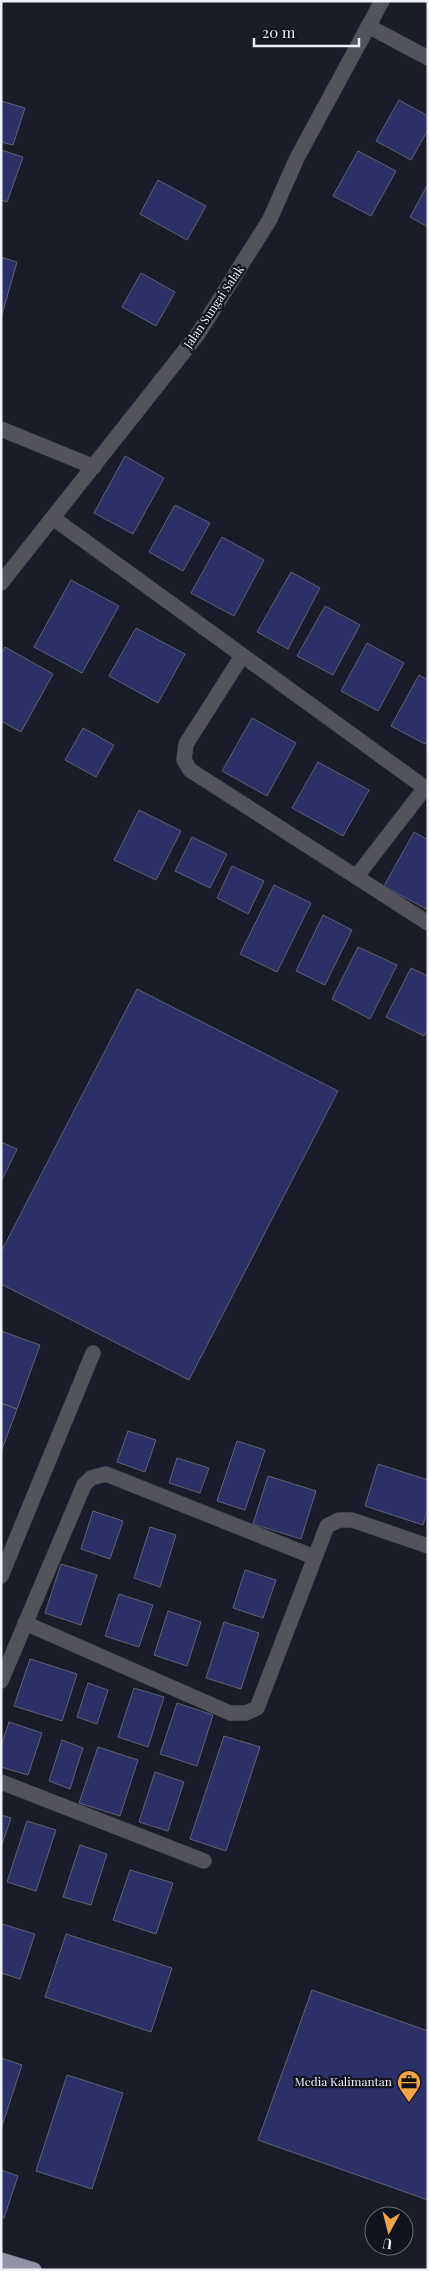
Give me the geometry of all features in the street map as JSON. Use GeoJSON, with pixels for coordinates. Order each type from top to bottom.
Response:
{"type":"FeatureCollection","features":[{"type":"Feature","properties":{"kind":"highway"},"geometry":{"type":"LineString","coordinates":[[1,2260],[34,2270]]}},
{"type":"Feature","properties":{"kind":"street","name":"Jalan Sungai Salak"},"geometry":{"type":"LineString","coordinates":[[1,583],[198,334],[270,219],[297,158],[382,1]]}},
{"type":"Feature","properties":{"kind":"street"},"geometry":{"type":"LineString","coordinates":[[368,26],[428,58]]}},
{"type":"Feature","properties":{"kind":"street"},"geometry":{"type":"LineString","coordinates":[[1,429],[94,467]]}},
{"type":"Feature","properties":{"kind":"street"},"geometry":{"type":"LineString","coordinates":[[54,518],[426,789],[356,877]]}},
{"type":"Feature","properties":{"kind":"street"},"geometry":{"type":"LineString","coordinates":[[242,656],[186,744],[184,760],[190,770],[428,923]]}},
{"type":"Feature","properties":{"kind":"street"},"geometry":{"type":"LineString","coordinates":[[1,1576],[93,1352]]}},
{"type":"Feature","properties":{"kind":"street"},"geometry":{"type":"LineString","coordinates":[[1,1681],[84,1485],[91,1478],[106,1474],[314,1557]]}},
{"type":"Feature","properties":{"kind":"street"},"geometry":{"type":"LineString","coordinates":[[25,1623],[230,1712],[246,1713],[257,1708],[327,1526],[339,1520],[352,1520],[428,1546]]}},
{"type":"Feature","properties":{"kind":"street"},"geometry":{"type":"LineString","coordinates":[[1,1782],[204,1861]]}},
{"type":"Feature","properties":{"kind":"building"},"geometry":{"type":"Polygon","coordinates":[[[399,100],[428,116],[428,130],[411,160],[376,141],[399,100]]]}},
{"type":"Feature","properties":{"kind":"building"},"geometry":{"type":"Polygon","coordinates":[[[1,101],[25,108],[13,145],[1,142],[1,101]]]}},
{"type":"Feature","properties":{"kind":"building"},"geometry":{"type":"Polygon","coordinates":[[[1,150],[23,157],[7,202],[1,200],[1,150]]]}},
{"type":"Feature","properties":{"kind":"building"},"geometry":{"type":"Polygon","coordinates":[[[358,151],[396,171],[371,216],[333,196],[358,151]]]}},
{"type":"Feature","properties":{"kind":"building"},"geometry":{"type":"Polygon","coordinates":[[[158,180],[206,206],[187,240],[140,214],[158,180]]]}},
{"type":"Feature","properties":{"kind":"building"},"geometry":{"type":"Polygon","coordinates":[[[428,184],[428,227],[410,217],[428,184]]]}},
{"type":"Feature","properties":{"kind":"building"},"geometry":{"type":"Polygon","coordinates":[[[1,257],[17,262],[1,318],[1,257]]]}},
{"type":"Feature","properties":{"kind":"building"},"geometry":{"type":"Polygon","coordinates":[[[141,273],[175,292],[156,326],[122,307],[141,273]]]}},
{"type":"Feature","properties":{"kind":"building"},"geometry":{"type":"Polygon","coordinates":[[[125,456],[164,478],[133,534],[94,513],[125,456]]]}},
{"type":"Feature","properties":{"kind":"building"},"geometry":{"type":"Polygon","coordinates":[[[175,505],[210,523],[183,571],[149,552],[175,505]]]}},
{"type":"Feature","properties":{"kind":"building"},"geometry":{"type":"Polygon","coordinates":[[[222,537],[264,560],[234,616],[191,593],[222,537]]]}},
{"type":"Feature","properties":{"kind":"building"},"geometry":{"type":"Polygon","coordinates":[[[291,572],[320,588],[288,649],[257,632],[291,572]]]}},
{"type":"Feature","properties":{"kind":"building"},"geometry":{"type":"Polygon","coordinates":[[[71,580],[119,606],[82,673],[34,647],[71,580]]]}},
{"type":"Feature","properties":{"kind":"building"},"geometry":{"type":"Polygon","coordinates":[[[325,606],[360,625],[333,675],[297,656],[325,606]]]}},
{"type":"Feature","properties":{"kind":"building"},"geometry":{"type":"Polygon","coordinates":[[[136,628],[185,654],[158,703],[109,676],[136,628]]]}},
{"type":"Feature","properties":{"kind":"building"},"geometry":{"type":"Polygon","coordinates":[[[367,643],[404,663],[378,711],[341,691],[367,643]]]}},
{"type":"Feature","properties":{"kind":"building"},"geometry":{"type":"Polygon","coordinates":[[[5,647],[53,674],[21,732],[1,721],[1,654],[5,647]]]}},
{"type":"Feature","properties":{"kind":"building"},"geometry":{"type":"Polygon","coordinates":[[[419,675],[428,680],[428,740],[425,744],[391,726],[419,675]]]}},
{"type":"Feature","properties":{"kind":"building"},"geometry":{"type":"Polygon","coordinates":[[[252,718],[296,743],[267,796],[222,771],[252,718]]]}},
{"type":"Feature","properties":{"kind":"building"},"geometry":{"type":"Polygon","coordinates":[[[83,728],[114,745],[96,777],[65,760],[83,728]]]}},
{"type":"Feature","properties":{"kind":"building"},"geometry":{"type":"Polygon","coordinates":[[[318,762],[369,790],[343,836],[292,808],[318,762]]]}},
{"type":"Feature","properties":{"kind":"building"},"geometry":{"type":"Polygon","coordinates":[[[139,810],[181,831],[156,880],[114,860],[139,810]]]}},
{"type":"Feature","properties":{"kind":"building"},"geometry":{"type":"Polygon","coordinates":[[[414,832],[428,840],[428,910],[384,886],[414,832]]]}},
{"type":"Feature","properties":{"kind":"building"},"geometry":{"type":"Polygon","coordinates":[[[192,837],[227,854],[210,888],[175,871],[192,837]]]}},
{"type":"Feature","properties":{"kind":"building"},"geometry":{"type":"Polygon","coordinates":[[[232,866],[264,881],[248,914],[217,898],[232,866]]]}},
{"type":"Feature","properties":{"kind":"building"},"geometry":{"type":"Polygon","coordinates":[[[274,885],[311,903],[277,972],[240,954],[274,885]]]}},
{"type":"Feature","properties":{"kind":"building"},"geometry":{"type":"Polygon","coordinates":[[[323,915],[352,930],[325,985],[296,971],[323,915]]]}},
{"type":"Feature","properties":{"kind":"building"},"geometry":{"type":"Polygon","coordinates":[[[358,947],[397,965],[370,1019],[332,999],[358,947]]]}},
{"type":"Feature","properties":{"kind":"building"},"geometry":{"type":"Polygon","coordinates":[[[411,968],[428,976],[428,1029],[424,1036],[386,1017],[411,968]]]}},
{"type":"Feature","properties":{"kind":"building"},"geometry":{"type":"Polygon","coordinates":[[[137,989],[338,1091],[189,1380],[1,1284],[1,1252],[137,989]]]}},
{"type":"Feature","properties":{"kind":"building"},"geometry":{"type":"Polygon","coordinates":[[[1,1142],[17,1149],[1,1182],[1,1142]]]}},
{"type":"Feature","properties":{"kind":"building"},"geometry":{"type":"Polygon","coordinates":[[[1,1331],[40,1345],[17,1409],[1,1403],[1,1331]]]}},
{"type":"Feature","properties":{"kind":"building"},"geometry":{"type":"Polygon","coordinates":[[[1,1403],[17,1409],[1,1452],[1,1403]]]}},
{"type":"Feature","properties":{"kind":"building"},"geometry":{"type":"Polygon","coordinates":[[[128,1431],[156,1440],[145,1472],[117,1462],[128,1431]]]}},
{"type":"Feature","properties":{"kind":"building"},"geometry":{"type":"Polygon","coordinates":[[[237,1441],[265,1450],[245,1510],[217,1501],[237,1441]]]}},
{"type":"Feature","properties":{"kind":"building"},"geometry":{"type":"Polygon","coordinates":[[[177,1458],[209,1468],[200,1493],[169,1483],[177,1458]]]}},
{"type":"Feature","properties":{"kind":"building"},"geometry":{"type":"Polygon","coordinates":[[[378,1464],[428,1480],[428,1509],[423,1525],[365,1506],[378,1464]]]}},
{"type":"Feature","properties":{"kind":"building"},"geometry":{"type":"Polygon","coordinates":[[[268,1476],[316,1491],[301,1539],[253,1524],[268,1476]]]}},
{"type":"Feature","properties":{"kind":"building"},"geometry":{"type":"Polygon","coordinates":[[[93,1511],[123,1521],[110,1559],[81,1549],[93,1511]]]}},
{"type":"Feature","properties":{"kind":"building"},"geometry":{"type":"Polygon","coordinates":[[[150,1527],[176,1535],[160,1587],[134,1578],[150,1527]]]}},
{"type":"Feature","properties":{"kind":"building"},"geometry":{"type":"Polygon","coordinates":[[[61,1564],[97,1575],[81,1625],[45,1613],[61,1564]]]}},
{"type":"Feature","properties":{"kind":"building"},"geometry":{"type":"Polygon","coordinates":[[[245,1570],[276,1580],[263,1618],[233,1608],[245,1570]]]}},
{"type":"Feature","properties":{"kind":"building"},"geometry":{"type":"Polygon","coordinates":[[[119,1594],[153,1605],[139,1647],[105,1636],[119,1594]]]}},
{"type":"Feature","properties":{"kind":"building"},"geometry":{"type":"Polygon","coordinates":[[[168,1611],[201,1622],[187,1666],[154,1655],[168,1611]]]}},
{"type":"Feature","properties":{"kind":"building"},"geometry":{"type":"Polygon","coordinates":[[[224,1622],[259,1633],[241,1689],[206,1678],[224,1622]]]}},
{"type":"Feature","properties":{"kind":"building"},"geometry":{"type":"Polygon","coordinates":[[[30,1659],[77,1674],[62,1721],[14,1706],[30,1659]]]}},
{"type":"Feature","properties":{"kind":"building"},"geometry":{"type":"Polygon","coordinates":[[[88,1683],[108,1690],[97,1724],[77,1717],[88,1683]]]}},
{"type":"Feature","properties":{"kind":"building"},"geometry":{"type":"Polygon","coordinates":[[[134,1688],[164,1697],[148,1747],[118,1737],[134,1688]]]}},
{"type":"Feature","properties":{"kind":"building"},"geometry":{"type":"Polygon","coordinates":[[[177,1703],[213,1715],[197,1766],[160,1754],[177,1703]]]}},
{"type":"Feature","properties":{"kind":"building"},"geometry":{"type":"Polygon","coordinates":[[[9,1722],[42,1733],[28,1775],[1,1767],[1,1746],[9,1722]]]}},
{"type":"Feature","properties":{"kind":"building"},"geometry":{"type":"Polygon","coordinates":[[[224,1736],[260,1747],[226,1851],[190,1839],[224,1736]]]}},
{"type":"Feature","properties":{"kind":"building"},"geometry":{"type":"Polygon","coordinates":[[[62,1740],[83,1748],[70,1789],[49,1781],[62,1740]]]}},
{"type":"Feature","properties":{"kind":"building"},"geometry":{"type":"Polygon","coordinates":[[[98,1747],[138,1760],[120,1816],[79,1803],[98,1747]]]}},
{"type":"Feature","properties":{"kind":"building"},"geometry":{"type":"Polygon","coordinates":[[[155,1772],[184,1782],[168,1831],[139,1822],[155,1772]]]}},
{"type":"Feature","properties":{"kind":"building"},"geometry":{"type":"Polygon","coordinates":[[[1,1815],[11,1818],[1,1847],[1,1815]]]}},
{"type":"Feature","properties":{"kind":"building"},"geometry":{"type":"Polygon","coordinates":[[[27,1821],[56,1830],[36,1891],[7,1882],[27,1821]]]}},
{"type":"Feature","properties":{"kind":"building"},"geometry":{"type":"Polygon","coordinates":[[[80,1845],[107,1854],[91,1905],[63,1897],[80,1845]]]}},
{"type":"Feature","properties":{"kind":"building"},"geometry":{"type":"Polygon","coordinates":[[[130,1870],[173,1883],[156,1934],[113,1920],[130,1870]]]}},
{"type":"Feature","properties":{"kind":"building"},"geometry":{"type":"Polygon","coordinates":[[[2,1924],[35,1934],[20,1979],[1,1973],[2,1924]]]}},
{"type":"Feature","properties":{"kind":"building"},"geometry":{"type":"Polygon","coordinates":[[[66,1934],[172,1968],[151,2032],[45,1997],[66,1934]]]}},
{"type":"Feature","properties":{"kind":"building"},"geometry":{"type":"Polygon","coordinates":[[[312,1990],[428,2031],[428,2200],[258,2140],[312,1990]]]}},
{"type":"Feature","properties":{"kind":"building"},"geometry":{"type":"Polygon","coordinates":[[[1,2058],[22,2065],[1,2129],[1,2058]]]}},
{"type":"Feature","properties":{"kind":"building"},"geometry":{"type":"Polygon","coordinates":[[[67,2075],[123,2093],[92,2189],[36,2171],[67,2075]]]}},
{"type":"Feature","properties":{"kind":"building"},"geometry":{"type":"Polygon","coordinates":[[[1,2170],[18,2176],[4,2218],[1,2218],[1,2170]]]}},
{"type":"Feature","properties":{"kind":"place","name":"Media Kalimantan"},"geometry":{"type":"Point","coordinates":[409,2103]}}]}
